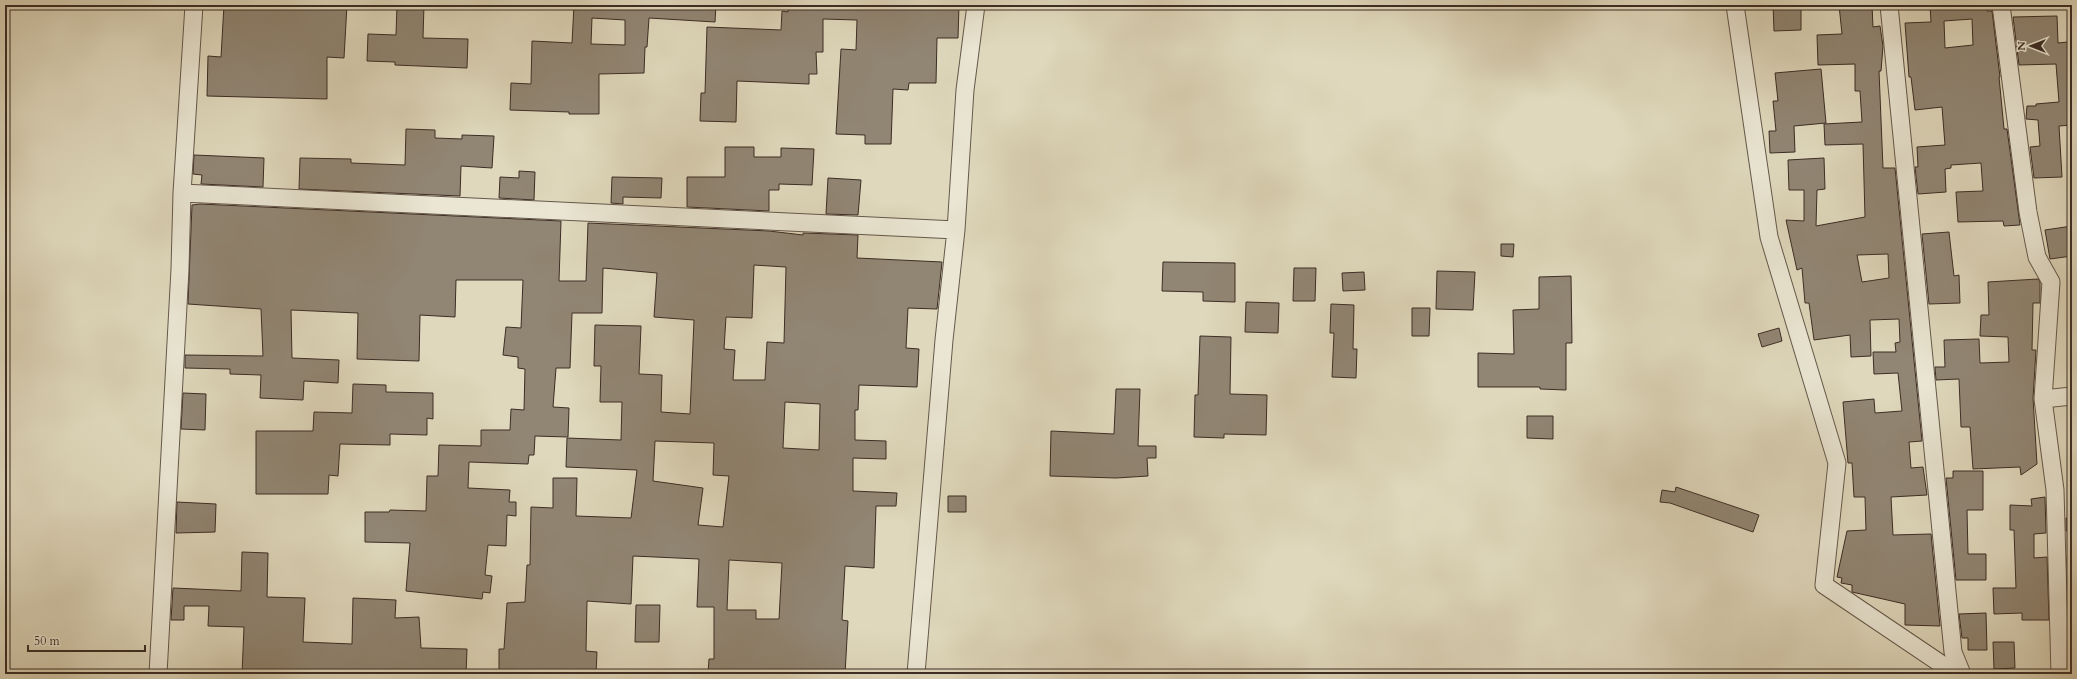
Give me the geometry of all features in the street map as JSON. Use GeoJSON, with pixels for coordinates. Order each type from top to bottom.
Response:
{"type":"FeatureCollection","features":[{"type":"Feature","properties":{"kind":"street"},"geometry":{"type":"LineString","coordinates":[[158,674],[180,269],[182,193],[194,5]]}},
{"type":"Feature","properties":{"kind":"street"},"geometry":{"type":"LineString","coordinates":[[916,674],[944,340],[956,230],[965,90],[976,5]]}},
{"type":"Feature","properties":{"kind":"street"},"geometry":{"type":"LineString","coordinates":[[1735,5],[1769,237],[1838,463],[1824,584],[1956,674]]}},
{"type":"Feature","properties":{"kind":"street"},"geometry":{"type":"LineString","coordinates":[[1889,5],[1953,652],[1962,674]]}},
{"type":"Feature","properties":{"kind":"street"},"geometry":{"type":"LineString","coordinates":[[2001,5],[2028,212],[2037,257],[2051,282],[2043,399],[2054,490],[2060,674]]}},
{"type":"Feature","properties":{"kind":"street"},"geometry":{"type":"LineString","coordinates":[[182,193],[956,230]]}},
{"type":"Feature","properties":{"kind":"street"},"geometry":{"type":"LineString","coordinates":[[2043,399],[2072,396]]}},
{"type":"Feature","properties":{"kind":"building"},"geometry":{"type":"Polygon","coordinates":[[[224,5],[347,5],[344,58],[327,57],[327,99],[207,96],[208,56],[221,57],[224,5]]]}},
{"type":"Feature","properties":{"kind":"building"},"geometry":{"type":"Polygon","coordinates":[[[397,5],[424,5],[423,38],[468,39],[467,68],[395,65],[395,62],[367,61],[368,34],[396,35],[397,5]]]}},
{"type":"Feature","properties":{"kind":"building"},"geometry":{"type":"Polygon","coordinates":[[[574,5],[716,5],[715,22],[649,18],[647,47],[645,47],[644,73],[599,74],[599,114],[569,114],[569,112],[510,110],[511,83],[531,84],[532,41],[572,43],[574,5]],[[592,18],[591,44],[625,45],[625,20],[592,18]]]}},
{"type":"Feature","properties":{"kind":"building"},"geometry":{"type":"Polygon","coordinates":[[[788,5],[959,5],[958,38],[937,38],[936,83],[909,83],[908,90],[893,89],[891,144],[865,144],[865,135],[836,134],[841,49],[856,50],[857,20],[823,19],[823,52],[816,52],[817,74],[809,74],[809,84],[737,81],[736,122],[700,121],[701,93],[705,93],[707,27],[781,30],[782,11],[788,12],[788,5]]]}},
{"type":"Feature","properties":{"kind":"building"},"geometry":{"type":"Polygon","coordinates":[[[1773,5],[1801,5],[1801,30],[1774,31],[1773,5]]]}},
{"type":"Feature","properties":{"kind":"building"},"geometry":{"type":"Polygon","coordinates":[[[1839,5],[1872,5],[1873,27],[1880,26],[1883,46],[1881,71],[1879,71],[1883,168],[1895,168],[1922,441],[1909,442],[1911,468],[1923,467],[1927,495],[1891,497],[1893,535],[1931,534],[1940,626],[1905,625],[1905,604],[1852,592],[1852,585],[1841,583],[1842,578],[1837,577],[1847,531],[1866,530],[1865,497],[1854,497],[1852,463],[1848,463],[1843,402],[1874,399],[1875,413],[1902,411],[1898,373],[1874,374],[1873,352],[1896,352],[1895,343],[1900,342],[1899,319],[1870,320],[1871,356],[1851,357],[1850,335],[1814,340],[1809,303],[1805,303],[1802,268],[1797,270],[1786,220],[1804,221],[1804,190],[1789,190],[1788,160],[1824,158],[1825,189],[1817,190],[1816,226],[1865,217],[1863,144],[1825,145],[1824,124],[1862,122],[1860,91],[1855,91],[1855,64],[1818,65],[1817,35],[1842,34],[1839,5]],[[1888,254],[1857,255],[1862,282],[1889,278],[1888,254]]]}},
{"type":"Feature","properties":{"kind":"building"},"geometry":{"type":"Polygon","coordinates":[[[1930,5],[1986,5],[1987,11],[1992,11],[2000,77],[2004,129],[2007,129],[2020,225],[2004,226],[2003,221],[1958,222],[1956,192],[1983,191],[1981,163],[1951,165],[1951,168],[1945,169],[1946,192],[1918,194],[1915,167],[1918,167],[1917,147],[1945,145],[1942,107],[1915,110],[1911,77],[1909,77],[1905,23],[1931,22],[1930,5]],[[1972,19],[1944,21],[1945,48],[1973,45],[1972,19]]]}},
{"type":"Feature","properties":{"kind":"building"},"geometry":{"type":"Polygon","coordinates":[[[2057,16],[2058,43],[2068,42],[2069,65],[2072,65],[2072,125],[2059,126],[2062,177],[2034,178],[2030,147],[2040,146],[2038,120],[2026,119],[2027,106],[2059,102],[2056,64],[2019,65],[2013,17],[2057,16]]]}},
{"type":"Feature","properties":{"kind":"building"},"geometry":{"type":"Polygon","coordinates":[[[1821,69],[1826,123],[1794,126],[1795,152],[1770,153],[1769,131],[1776,131],[1773,101],[1778,101],[1775,73],[1821,69]]]}},
{"type":"Feature","properties":{"kind":"building"},"geometry":{"type":"Polygon","coordinates":[[[406,129],[435,130],[435,138],[462,139],[462,135],[494,136],[492,168],[461,166],[460,196],[299,189],[300,158],[351,159],[351,163],[405,165],[406,129]]]}},
{"type":"Feature","properties":{"kind":"building"},"geometry":{"type":"Polygon","coordinates":[[[725,147],[754,147],[754,157],[781,157],[781,148],[814,149],[812,185],[779,184],[779,190],[769,190],[769,211],[687,207],[687,177],[725,177],[725,147]]]}},
{"type":"Feature","properties":{"kind":"building"},"geometry":{"type":"Polygon","coordinates":[[[194,155],[264,158],[263,187],[201,184],[202,175],[193,174],[194,155]]]}},
{"type":"Feature","properties":{"kind":"building"},"geometry":{"type":"Polygon","coordinates":[[[519,171],[535,172],[534,200],[499,198],[500,177],[519,178],[519,171]]]}},
{"type":"Feature","properties":{"kind":"building"},"geometry":{"type":"Polygon","coordinates":[[[612,177],[662,178],[661,198],[623,197],[623,204],[611,203],[612,177]]]}},
{"type":"Feature","properties":{"kind":"building"},"geometry":{"type":"Polygon","coordinates":[[[828,178],[861,180],[858,215],[826,214],[828,178]]]}},
{"type":"Feature","properties":{"kind":"building"},"geometry":{"type":"Polygon","coordinates":[[[200,204],[561,221],[559,281],[586,281],[588,223],[769,231],[803,235],[803,233],[858,235],[857,258],[942,262],[937,309],[908,308],[906,348],[919,349],[917,387],[859,385],[858,410],[855,410],[855,440],[886,441],[886,459],[853,458],[853,491],[897,493],[896,506],[876,506],[874,568],[845,566],[842,620],[848,621],[845,674],[708,674],[709,659],[714,659],[714,607],[697,607],[699,559],[633,556],[631,604],[587,601],[586,651],[597,652],[596,674],[499,673],[499,649],[504,649],[507,603],[525,602],[527,565],[530,565],[531,507],[553,508],[553,478],[577,478],[576,516],[631,518],[637,470],[566,467],[567,438],[621,440],[622,402],[600,402],[601,366],[594,366],[595,325],[641,326],[639,374],[662,375],[661,412],[690,414],[694,320],[654,317],[657,273],[603,268],[602,313],[572,313],[570,368],[556,368],[553,407],[569,408],[568,437],[535,436],[534,455],[529,455],[528,464],[469,462],[468,488],[510,490],[509,502],[516,502],[516,516],[507,515],[506,546],[488,545],[485,575],[492,576],[490,593],[483,592],[482,599],[406,591],[410,543],[365,542],[365,512],[389,512],[390,510],[426,511],[427,476],[438,476],[439,445],[481,446],[481,430],[510,430],[511,409],[524,410],[525,369],[518,368],[518,357],[503,355],[506,327],[521,328],[523,280],[456,280],[455,317],[420,315],[419,361],[357,359],[358,313],[291,310],[292,358],[339,360],[338,383],[304,381],[303,400],[260,398],[261,375],[230,374],[230,369],[185,368],[185,355],[263,356],[261,309],[188,304],[192,205],[200,204]],[[754,265],[752,318],[726,317],[724,349],[735,350],[733,380],[765,380],[767,342],[784,343],[786,267],[754,265]],[[785,402],[783,448],[819,450],[820,404],[785,402]],[[655,441],[653,481],[703,488],[698,525],[723,527],[729,476],[713,475],[714,443],[655,441]],[[729,560],[727,610],[756,610],[756,619],[779,619],[782,563],[729,560]]]}},
{"type":"Feature","properties":{"kind":"building"},"geometry":{"type":"Polygon","coordinates":[[[2072,226],[2072,256],[2050,259],[2045,230],[2072,226]]]}},
{"type":"Feature","properties":{"kind":"building"},"geometry":{"type":"Polygon","coordinates":[[[1949,232],[1954,276],[1959,275],[1960,303],[1929,304],[1922,234],[1949,232]]]}},
{"type":"Feature","properties":{"kind":"building"},"geometry":{"type":"Polygon","coordinates":[[[1501,244],[1514,244],[1513,257],[1501,256],[1501,244]]]}},
{"type":"Feature","properties":{"kind":"building"},"geometry":{"type":"Polygon","coordinates":[[[1163,262],[1235,263],[1235,302],[1203,301],[1203,292],[1162,291],[1163,262]]]}},
{"type":"Feature","properties":{"kind":"building"},"geometry":{"type":"Polygon","coordinates":[[[1294,268],[1316,268],[1315,301],[1293,301],[1294,268]]]}},
{"type":"Feature","properties":{"kind":"building"},"geometry":{"type":"Polygon","coordinates":[[[1437,271],[1475,272],[1473,310],[1436,309],[1437,271]]]}},
{"type":"Feature","properties":{"kind":"building"},"geometry":{"type":"Polygon","coordinates":[[[1364,272],[1365,290],[1343,291],[1342,273],[1364,272]]]}},
{"type":"Feature","properties":{"kind":"building"},"geometry":{"type":"Polygon","coordinates":[[[1571,276],[1572,343],[1566,343],[1566,390],[1540,389],[1540,387],[1478,387],[1478,353],[1514,354],[1513,310],[1539,309],[1539,277],[1571,276]]]}},
{"type":"Feature","properties":{"kind":"building"},"geometry":{"type":"Polygon","coordinates":[[[2038,279],[2040,282],[2040,303],[2033,303],[2032,350],[2036,350],[2033,398],[2037,464],[2021,475],[2020,467],[1973,469],[1970,427],[1961,427],[1959,379],[1936,380],[1935,367],[1945,367],[1944,340],[1979,339],[1980,363],[2009,362],[2008,337],[1980,336],[1981,315],[1989,315],[1988,282],[2038,279]]]}},
{"type":"Feature","properties":{"kind":"building"},"geometry":{"type":"Polygon","coordinates":[[[1246,302],[1279,303],[1278,333],[1245,332],[1246,302]]]}},
{"type":"Feature","properties":{"kind":"building"},"geometry":{"type":"Polygon","coordinates":[[[1331,304],[1354,305],[1353,349],[1357,349],[1356,378],[1332,377],[1334,333],[1330,333],[1331,304]]]}},
{"type":"Feature","properties":{"kind":"building"},"geometry":{"type":"Polygon","coordinates":[[[1412,308],[1430,308],[1429,336],[1412,336],[1412,308]]]}},
{"type":"Feature","properties":{"kind":"building"},"geometry":{"type":"Polygon","coordinates":[[[1779,328],[1782,341],[1762,347],[1758,334],[1779,328]]]}},
{"type":"Feature","properties":{"kind":"building"},"geometry":{"type":"Polygon","coordinates":[[[1200,336],[1231,337],[1230,394],[1267,395],[1266,435],[1224,434],[1224,438],[1194,437],[1195,395],[1198,395],[1200,336]]]}},
{"type":"Feature","properties":{"kind":"building"},"geometry":{"type":"Polygon","coordinates":[[[353,384],[386,385],[386,392],[433,393],[433,419],[427,418],[427,435],[390,434],[390,445],[340,444],[338,476],[329,475],[328,494],[256,494],[256,431],[313,431],[314,412],[352,413],[353,384]]]}},
{"type":"Feature","properties":{"kind":"building"},"geometry":{"type":"Polygon","coordinates":[[[1116,389],[1140,389],[1138,446],[1156,446],[1156,458],[1147,458],[1148,476],[1116,478],[1050,476],[1051,431],[1114,434],[1116,389]]]}},
{"type":"Feature","properties":{"kind":"building"},"geometry":{"type":"Polygon","coordinates":[[[183,393],[206,394],[205,430],[181,429],[183,393]]]}},
{"type":"Feature","properties":{"kind":"building"},"geometry":{"type":"Polygon","coordinates":[[[1527,416],[1553,416],[1553,439],[1527,438],[1527,416]]]}},
{"type":"Feature","properties":{"kind":"building"},"geometry":{"type":"Polygon","coordinates":[[[1953,471],[1983,471],[1983,510],[1967,510],[1968,554],[1986,554],[1986,580],[1956,580],[1946,478],[1953,478],[1953,471]]]}},
{"type":"Feature","properties":{"kind":"building"},"geometry":{"type":"Polygon","coordinates":[[[1676,487],[1759,515],[1753,532],[1670,503],[1660,502],[1662,490],[1675,492],[1676,487]]]}},
{"type":"Feature","properties":{"kind":"building"},"geometry":{"type":"Polygon","coordinates":[[[948,496],[966,496],[966,512],[948,512],[948,496]]]}},
{"type":"Feature","properties":{"kind":"building"},"geometry":{"type":"Polygon","coordinates":[[[2045,497],[2046,533],[2034,534],[2034,558],[2047,557],[2049,620],[2022,620],[2022,613],[1994,614],[1993,588],[2016,588],[2014,530],[2010,530],[2010,505],[2032,506],[2031,499],[2045,497]]]}},
{"type":"Feature","properties":{"kind":"building"},"geometry":{"type":"Polygon","coordinates":[[[177,502],[216,504],[215,532],[176,533],[177,502]]]}},
{"type":"Feature","properties":{"kind":"building"},"geometry":{"type":"Polygon","coordinates":[[[2066,518],[2072,518],[2072,530],[2066,531],[2066,518]]]}},
{"type":"Feature","properties":{"kind":"building"},"geometry":{"type":"Polygon","coordinates":[[[242,552],[268,553],[267,597],[305,598],[303,642],[352,644],[353,598],[396,600],[395,618],[419,617],[421,648],[467,649],[466,674],[242,674],[244,627],[208,626],[209,606],[184,606],[184,620],[171,620],[173,588],[241,591],[242,552]]]}},
{"type":"Feature","properties":{"kind":"building"},"geometry":{"type":"Polygon","coordinates":[[[2072,556],[2072,619],[2069,619],[2067,557],[2072,556]]]}},
{"type":"Feature","properties":{"kind":"building"},"geometry":{"type":"Polygon","coordinates":[[[636,605],[660,605],[659,642],[635,642],[636,605]]]}},
{"type":"Feature","properties":{"kind":"building"},"geometry":{"type":"Polygon","coordinates":[[[1986,613],[1987,650],[1968,650],[1968,638],[1962,638],[1959,614],[1986,613]]]}},
{"type":"Feature","properties":{"kind":"building"},"geometry":{"type":"Polygon","coordinates":[[[1993,642],[2014,642],[2015,668],[1994,669],[1993,642]]]}}]}
